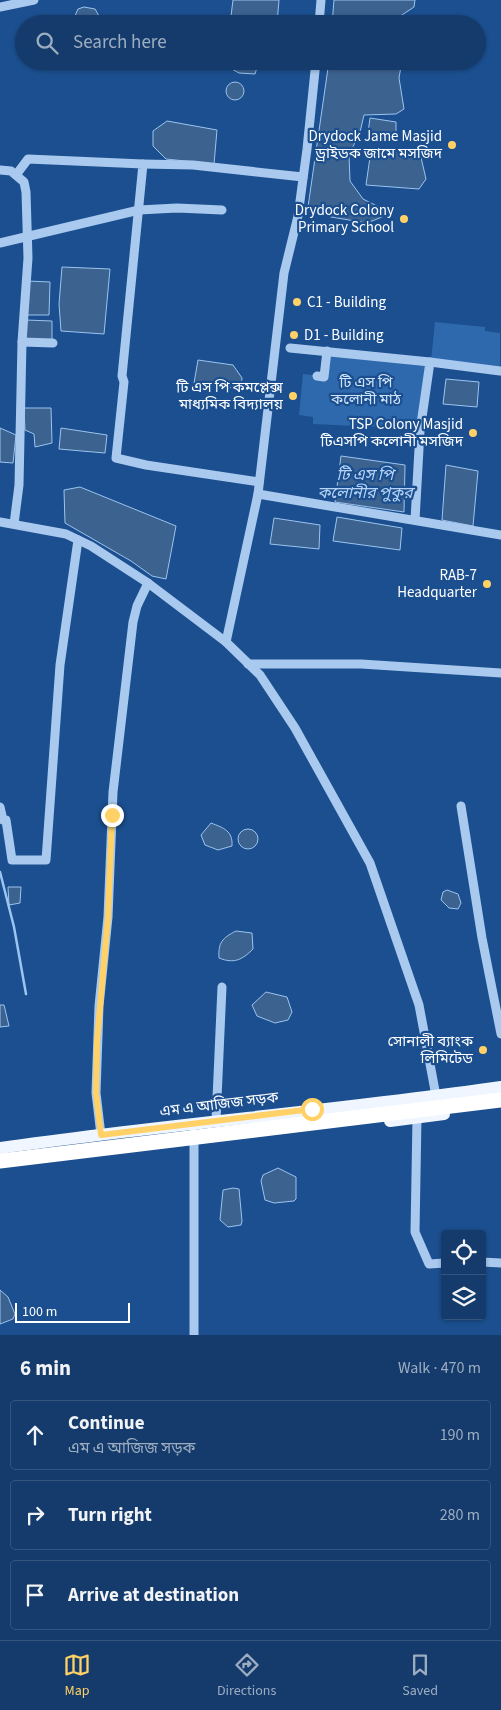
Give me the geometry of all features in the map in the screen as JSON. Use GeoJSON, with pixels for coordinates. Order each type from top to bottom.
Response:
{"type":"FeatureCollection","features":[{"type":"Feature","properties":{"kind":"highway"},"geometry":{"type":"LineString","coordinates":[[0,1152],[501,1092]]}},
{"type":"Feature","properties":{"kind":"highway"},"geometry":{"type":"LineString","coordinates":[[0,1161],[501,1100]]}},
{"type":"Feature","properties":{"kind":"main road","name":"এম এ আজিজ সড়ক"},"geometry":{"type":"LineString","coordinates":[[0,1148],[216,1120],[501,1087]]}},
{"type":"Feature","properties":{"kind":"main road"},"geometry":{"type":"LineString","coordinates":[[0,1167],[194,1142],[417,1118],[501,1106]]}},
{"type":"Feature","properties":{"kind":"street"},"geometry":{"type":"LineString","coordinates":[[0,7],[34,0]]}},
{"type":"Feature","properties":{"kind":"street"},"geometry":{"type":"LineString","coordinates":[[320,15],[321,0]]}},
{"type":"Feature","properties":{"kind":"street"},"geometry":{"type":"LineString","coordinates":[[226,642],[258,494],[284,273],[298,216],[304,177],[315,70]]}},
{"type":"Feature","properties":{"kind":"street"},"geometry":{"type":"LineString","coordinates":[[16,175],[28,159],[192,165],[274,176],[304,177]]}},
{"type":"Feature","properties":{"kind":"street"},"geometry":{"type":"LineString","coordinates":[[144,164],[126,317],[122,376],[124,382],[116,458],[146,466],[259,482]]}},
{"type":"Feature","properties":{"kind":"street"},"geometry":{"type":"LineString","coordinates":[[0,170],[11,170],[24,182],[26,192],[28,258],[22,342],[19,485],[14,524]]}},
{"type":"Feature","properties":{"kind":"street"},"geometry":{"type":"LineString","coordinates":[[0,243],[139,210],[177,208],[222,210]]}},
{"type":"Feature","properties":{"kind":"street"},"geometry":{"type":"LineString","coordinates":[[22,342],[54,343]]}},
{"type":"Feature","properties":{"kind":"street"},"geometry":{"type":"LineString","coordinates":[[290,348],[500,371]]}},
{"type":"Feature","properties":{"kind":"street"},"geometry":{"type":"LineString","coordinates":[[316,376],[324,376],[327,351]]}},
{"type":"Feature","properties":{"kind":"street"},"geometry":{"type":"LineString","coordinates":[[415,520],[420,430],[430,362]]}},
{"type":"Feature","properties":{"kind":"street"},"geometry":{"type":"LineString","coordinates":[[258,494],[501,535]]}},
{"type":"Feature","properties":{"kind":"street"},"geometry":{"type":"LineString","coordinates":[[0,522],[66,534],[78,540],[148,583],[226,642],[260,676],[294,728],[370,863],[419,1005],[436,1096]]}},
{"type":"Feature","properties":{"kind":"street"},"geometry":{"type":"LineString","coordinates":[[0,807],[3,820],[6,820],[12,860],[46,860],[60,665],[78,540]]}},
{"type":"Feature","properties":{"kind":"street"},"geometry":{"type":"LineString","coordinates":[[101,1135],[96,1093],[97,1041],[108,917],[113,792],[133,622],[137,606],[148,583]]}},
{"type":"Feature","properties":{"kind":"street"},"geometry":{"type":"LineString","coordinates":[[248,664],[361,664],[501,673]]}},
{"type":"Feature","properties":{"kind":"street"},"geometry":{"type":"LineString","coordinates":[[461,806],[482,938],[501,1034]]}},
{"type":"Feature","properties":{"kind":"street"},"geometry":{"type":"LineString","coordinates":[[216,1120],[222,987]]}},
{"type":"Feature","properties":{"kind":"street"},"geometry":{"type":"LineString","coordinates":[[417,1118],[415,1232],[429,1264],[441,1263]]}},
{"type":"Feature","properties":{"kind":"street"},"geometry":{"type":"LineString","coordinates":[[193,1123],[194,1335]]}},
{"type":"Feature","properties":{"kind":"street"},"geometry":{"type":"LineString","coordinates":[[486,1262],[501,1263]]}},
{"type":"Feature","properties":{"kind":"green space","name":"টি এস পি কলোনী মাঠ"},"geometry":{"type":"Polygon","coordinates":[[[435,322],[485,327],[485,331],[500,333],[500,371],[431,362],[419,429],[313,424],[313,417],[299,415],[303,374],[323,376],[326,351],[431,361],[435,322]]]}},
{"type":"Feature","properties":{"kind":"water"},"geometry":{"type":"Polygon","coordinates":[[[233,0],[279,0],[278,15],[231,15],[233,0]]]}},
{"type":"Feature","properties":{"kind":"water"},"geometry":{"type":"Polygon","coordinates":[[[334,0],[415,0],[414,7],[402,15],[333,15],[334,0]]]}},
{"type":"Feature","properties":{"kind":"water"},"geometry":{"type":"Polygon","coordinates":[[[84,7],[95,9],[98,15],[75,15],[78,9],[84,7]]]}},
{"type":"Feature","properties":{"kind":"water"},"geometry":{"type":"Polygon","coordinates":[[[234,70],[256,70],[255,74],[239,73],[234,70]]]}},
{"type":"Feature","properties":{"kind":"water"},"geometry":{"type":"Polygon","coordinates":[[[328,70],[400,70],[399,78],[404,109],[396,114],[364,115],[360,132],[349,155],[350,181],[363,199],[381,208],[382,217],[367,223],[331,217],[308,207],[328,70]]]}},
{"type":"Feature","properties":{"kind":"water"},"geometry":{"type":"Polygon","coordinates":[[[231,82],[239,82],[244,87],[242,98],[231,100],[226,95],[226,87],[231,82]]]}},
{"type":"Feature","properties":{"kind":"water"},"geometry":{"type":"Polygon","coordinates":[[[370,118],[396,122],[396,134],[368,133],[370,118]]]}},
{"type":"Feature","properties":{"kind":"water"},"geometry":{"type":"Polygon","coordinates":[[[167,121],[217,130],[214,164],[166,159],[153,146],[153,131],[167,121]]]}},
{"type":"Feature","properties":{"kind":"water"},"geometry":{"type":"Polygon","coordinates":[[[371,150],[420,153],[426,179],[419,189],[366,185],[371,150]]]}},
{"type":"Feature","properties":{"kind":"water"},"geometry":{"type":"Polygon","coordinates":[[[62,267],[110,269],[104,334],[61,331],[59,304],[62,267]]]}},
{"type":"Feature","properties":{"kind":"water"},"geometry":{"type":"Polygon","coordinates":[[[28,281],[50,282],[49,315],[27,315],[28,281]]]}},
{"type":"Feature","properties":{"kind":"water"},"geometry":{"type":"Polygon","coordinates":[[[26,320],[52,321],[52,340],[24,339],[26,320]]]}},
{"type":"Feature","properties":{"kind":"water"},"geometry":{"type":"Polygon","coordinates":[[[198,360],[233,365],[242,378],[241,389],[194,383],[198,360]]]}},
{"type":"Feature","properties":{"kind":"water"},"geometry":{"type":"Polygon","coordinates":[[[446,379],[479,382],[477,407],[443,404],[446,379]]]}},
{"type":"Feature","properties":{"kind":"water"},"geometry":{"type":"Polygon","coordinates":[[[24,408],[51,408],[52,443],[35,447],[34,434],[25,430],[24,408]]]}},
{"type":"Feature","properties":{"kind":"water"},"geometry":{"type":"Polygon","coordinates":[[[0,428],[16,435],[13,463],[0,462],[0,428]]]}},
{"type":"Feature","properties":{"kind":"water"},"geometry":{"type":"Polygon","coordinates":[[[61,428],[107,435],[105,453],[59,449],[61,428]]]}},
{"type":"Feature","properties":{"kind":"water","name":"টি এস পি কলোনীর পুকুর"},"geometry":{"type":"Polygon","coordinates":[[[341,456],[405,465],[404,512],[335,502],[341,456]]]}},
{"type":"Feature","properties":{"kind":"water"},"geometry":{"type":"Polygon","coordinates":[[[446,465],[478,471],[473,526],[442,520],[446,465]]]}},
{"type":"Feature","properties":{"kind":"water"},"geometry":{"type":"Polygon","coordinates":[[[80,487],[176,526],[166,579],[152,576],[131,561],[65,523],[64,490],[80,487]]]}},
{"type":"Feature","properties":{"kind":"water"},"geometry":{"type":"Polygon","coordinates":[[[337,517],[402,528],[400,550],[333,541],[337,517]]]}},
{"type":"Feature","properties":{"kind":"water"},"geometry":{"type":"Polygon","coordinates":[[[274,518],[320,525],[319,549],[270,544],[274,518]]]}},
{"type":"Feature","properties":{"kind":"water"},"geometry":{"type":"Polygon","coordinates":[[[211,823],[229,833],[232,846],[218,850],[205,845],[201,835],[211,823]]]}},
{"type":"Feature","properties":{"kind":"water"},"geometry":{"type":"Polygon","coordinates":[[[248,829],[255,832],[258,839],[255,846],[248,849],[241,846],[238,839],[241,832],[248,829]]]}},
{"type":"Feature","properties":{"kind":"water"},"geometry":{"type":"Polygon","coordinates":[[[8,887],[21,887],[20,903],[9,905],[8,887]]]}},
{"type":"Feature","properties":{"kind":"water"},"geometry":{"type":"Polygon","coordinates":[[[447,890],[458,894],[461,903],[458,909],[449,908],[441,900],[443,892],[447,890]]]}},
{"type":"Feature","properties":{"kind":"water"},"geometry":{"type":"Polygon","coordinates":[[[236,931],[252,933],[253,949],[237,960],[229,961],[219,958],[219,948],[222,941],[236,931]]]}},
{"type":"Feature","properties":{"kind":"water"},"geometry":{"type":"Polygon","coordinates":[[[266,992],[287,997],[292,1012],[288,1020],[275,1023],[257,1016],[252,1005],[266,992]]]}},
{"type":"Feature","properties":{"kind":"water"},"geometry":{"type":"Polygon","coordinates":[[[0,1005],[4,1005],[9,1026],[0,1027],[0,1005]]]}},
{"type":"Feature","properties":{"kind":"water"},"geometry":{"type":"Polygon","coordinates":[[[278,1168],[296,1177],[296,1199],[294,1201],[274,1203],[265,1200],[261,1181],[263,1175],[278,1168]]]}},
{"type":"Feature","properties":{"kind":"water"},"geometry":{"type":"Polygon","coordinates":[[[239,1189],[242,1221],[241,1225],[228,1227],[220,1220],[223,1190],[239,1189]]]}},
{"type":"Feature","properties":{"kind":"water"},"geometry":{"type":"Polygon","coordinates":[[[0,1290],[8,1297],[15,1314],[13,1319],[0,1324],[0,1290]]]}},
{"type":"Feature","properties":{"kind":"waterway"},"geometry":{"type":"LineString","coordinates":[[0,872],[14,927],[26,994]]}},
{"type":"Feature","properties":{"kind":"place","name":"Drydock Jame Masjid ড্রাইডক জামে মসজিদ"},"geometry":{"type":"Point","coordinates":[452,145]}},
{"type":"Feature","properties":{"kind":"place","name":"Drydock Colony Primary School"},"geometry":{"type":"Point","coordinates":[404,219]}},
{"type":"Feature","properties":{"kind":"place","name":"C1 - Building"},"geometry":{"type":"Point","coordinates":[297,302]}},
{"type":"Feature","properties":{"kind":"place","name":"D1 - Building"},"geometry":{"type":"Point","coordinates":[294,335]}},
{"type":"Feature","properties":{"kind":"place","name":"টি এস পি কমপ্লেক্স মাধ্যমিক বিদ্যালয়"},"geometry":{"type":"Point","coordinates":[293,396]}},
{"type":"Feature","properties":{"kind":"place","name":"TSP Colony Masjid টিএসপি কলোনী মসজিদ"},"geometry":{"type":"Point","coordinates":[473,433]}},
{"type":"Feature","properties":{"kind":"place","name":"RAB-7 Headquarter"},"geometry":{"type":"Point","coordinates":[487,584]}},
{"type":"Feature","properties":{"kind":"place","name":"সোনালী ব্যাংক লিমিটেড"},"geometry":{"type":"Point","coordinates":[483,1050]}},
{"type":"Feature","properties":{"kind":"route"},"geometry":{"type":"LineString","coordinates":[[112,815],[108,917],[97,1041],[96,1093],[101,1135],[312,1109]]}}]}
